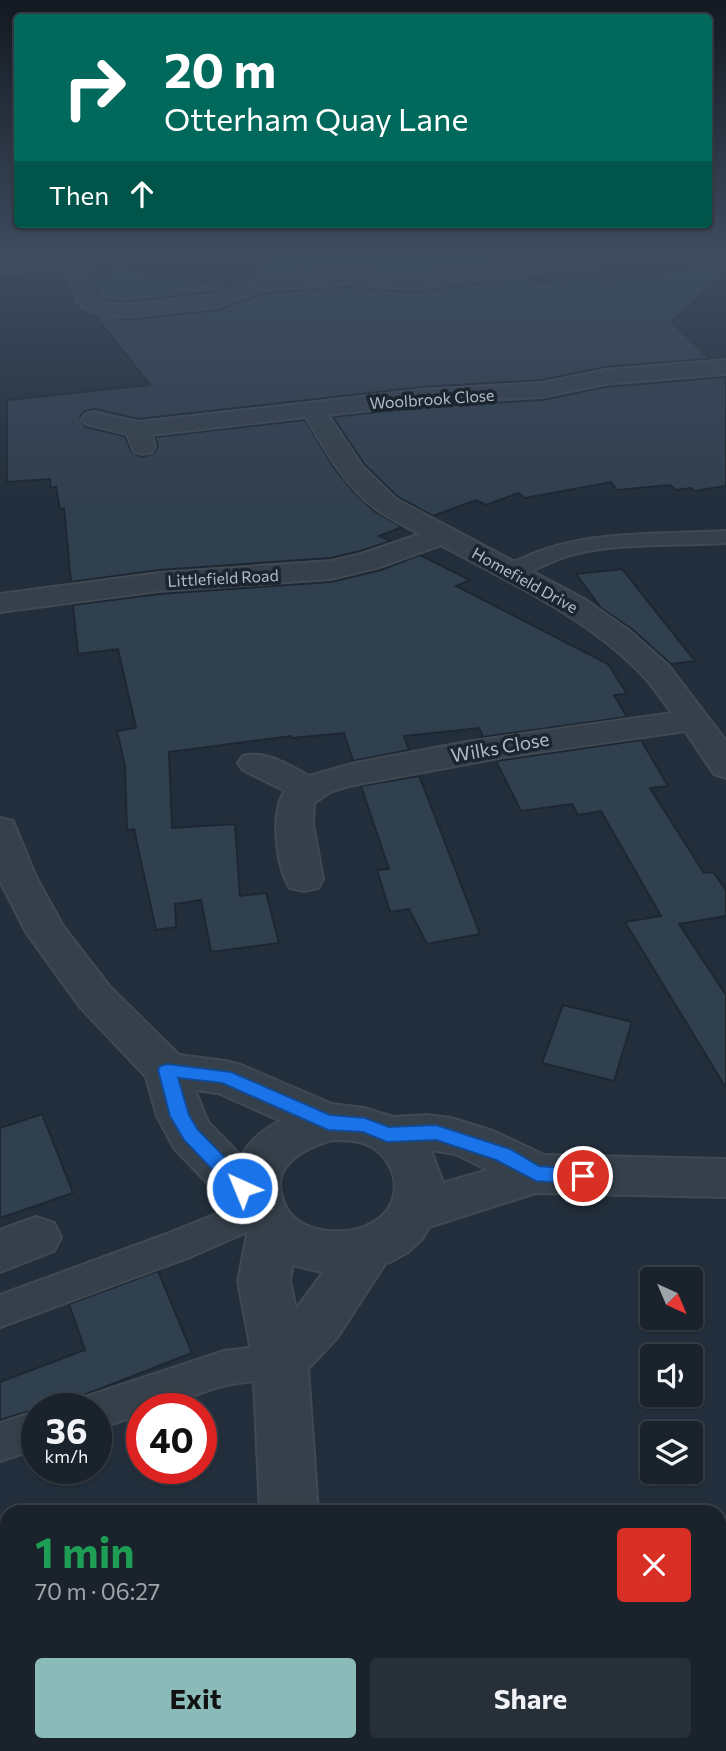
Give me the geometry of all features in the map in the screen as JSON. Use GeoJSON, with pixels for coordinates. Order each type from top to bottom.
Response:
{"type":"FeatureCollection","features":[{"type":"Feature","properties":{"kind":"street","name":"Woolbrook Close"},"geometry":{"type":"LineString","coordinates":[[94,419],[141,438],[313,409],[422,397],[542,390],[605,377],[726,367]]}},
{"type":"Feature","properties":{"kind":"street","name":"Homefield Drive"},"geometry":{"type":"LineString","coordinates":[[313,409],[348,468],[387,505],[573,605],[638,653],[695,720],[726,767]]}},
{"type":"Feature","properties":{"kind":"street","name":"Littlefield Road"},"geometry":{"type":"LineString","coordinates":[[0,603],[159,582],[331,570],[370,561],[442,535]]}},
{"type":"Feature","properties":{"kind":"street","name":"Wilks Close"},"geometry":{"type":"LineString","coordinates":[[308,789],[349,776],[514,743],[695,720]]}},
{"type":"Feature","properties":{"kind":"street"},"geometry":{"type":"LineString","coordinates":[[255,763],[308,789],[298,797],[295,809],[304,879]]}},
{"type":"Feature","properties":{"kind":"street"},"geometry":{"type":"LineString","coordinates":[[0,829],[17,877],[46,932],[95,997],[167,1070],[180,1116],[191,1135],[262,1214],[292,1243],[318,1251],[345,1253],[371,1247],[397,1232],[414,1212],[420,1190],[417,1169],[406,1150],[387,1135],[365,1125],[328,1122],[306,1127],[287,1136],[271,1148],[260,1164],[254,1182],[262,1214],[264,1281],[280,1361],[289,1505]]}},
{"type":"Feature","properties":{"kind":"street"},"geometry":{"type":"LineString","coordinates":[[167,1070],[225,1077],[328,1122]]}},
{"type":"Feature","properties":{"kind":"street"},"geometry":{"type":"LineString","coordinates":[[387,1135],[436,1133],[460,1138],[503,1154],[536,1174]]}},
{"type":"Feature","properties":{"kind":"street"},"geometry":{"type":"LineString","coordinates":[[414,1212],[536,1174],[726,1178]]}},
{"type":"Feature","properties":{"kind":"street"},"geometry":{"type":"LineString","coordinates":[[280,1361],[318,1322],[371,1247]]}},
{"type":"Feature","properties":{"kind":"lane"},"geometry":{"type":"LineString","coordinates":[[511,571],[532,560],[580,544],[726,537]]}},
{"type":"Feature","properties":{"kind":"lane"},"geometry":{"type":"LineString","coordinates":[[0,1311],[262,1214]]}},
{"type":"Feature","properties":{"kind":"lane"},"geometry":{"type":"LineString","coordinates":[[112,1406],[224,1368],[280,1361]]}},
{"type":"Feature","properties":{"kind":"lane"},"geometry":{"type":"LineString","coordinates":[[0,1442],[21,1435]]}},
{"type":"Feature","properties":{"kind":"building"},"geometry":{"type":"Polygon","coordinates":[[[113,339],[689,339],[710,359],[605,367],[542,380],[422,387],[138,419],[95,409],[85,411],[80,417],[85,427],[125,436],[132,453],[142,457],[154,453],[158,446],[155,437],[305,420],[334,468],[353,491],[374,511],[402,527],[379,536],[391,541],[331,558],[159,570],[71,582],[64,508],[60,509],[56,487],[51,488],[50,479],[7,482],[7,400],[150,385],[113,339]]]}},
{"type":"Feature","properties":{"kind":"building"},"geometry":{"type":"Polygon","coordinates":[[[726,377],[726,486],[695,491],[691,488],[676,490],[670,485],[617,490],[611,482],[525,498],[518,493],[486,505],[476,500],[433,516],[398,497],[365,465],[333,417],[422,407],[543,400],[605,387],[726,377]]]}},
{"type":"Feature","properties":{"kind":"building"},"geometry":{"type":"Polygon","coordinates":[[[420,555],[470,580],[456,586],[608,664],[627,694],[614,695],[627,717],[483,737],[479,728],[404,736],[409,750],[353,761],[344,733],[291,736],[169,752],[172,828],[235,824],[240,896],[266,893],[279,943],[211,952],[201,900],[175,904],[176,927],[156,930],[134,829],[127,830],[125,766],[117,731],[136,728],[118,649],[78,654],[73,605],[159,594],[331,582],[381,570],[420,555]]]}},
{"type":"Feature","properties":{"kind":"building"},"geometry":{"type":"Polygon","coordinates":[[[622,569],[695,661],[671,664],[633,630],[601,608],[576,574],[622,569]]]}},
{"type":"Feature","properties":{"kind":"building"},"geometry":{"type":"Polygon","coordinates":[[[641,740],[668,786],[650,788],[704,873],[713,872],[726,890],[726,916],[679,924],[726,995],[726,1088],[625,922],[661,916],[601,811],[578,815],[572,804],[521,811],[496,761],[641,740]]]}},
{"type":"Feature","properties":{"kind":"building"},"geometry":{"type":"Polygon","coordinates":[[[419,776],[480,934],[427,944],[409,909],[390,912],[377,870],[389,869],[361,786],[419,776]]]}},
{"type":"Feature","properties":{"kind":"building"},"geometry":{"type":"Polygon","coordinates":[[[563,1005],[632,1022],[614,1081],[542,1063],[563,1005]]]}},
{"type":"Feature","properties":{"kind":"building"},"geometry":{"type":"Polygon","coordinates":[[[42,1114],[73,1193],[0,1218],[0,1128],[42,1114]]]}},
{"type":"Feature","properties":{"kind":"building"},"geometry":{"type":"Polygon","coordinates":[[[158,1271],[192,1353],[89,1393],[21,1393],[21,1414],[0,1420],[0,1382],[85,1350],[69,1304],[158,1271]]]}},
{"type":"Feature","properties":{"kind":"route"},"geometry":{"type":"LineString","coordinates":[[242,1188],[191,1135],[180,1116],[167,1070],[225,1077],[328,1122],[365,1125],[387,1135],[436,1133],[460,1138],[503,1154],[536,1174],[583,1176]]}}]}
